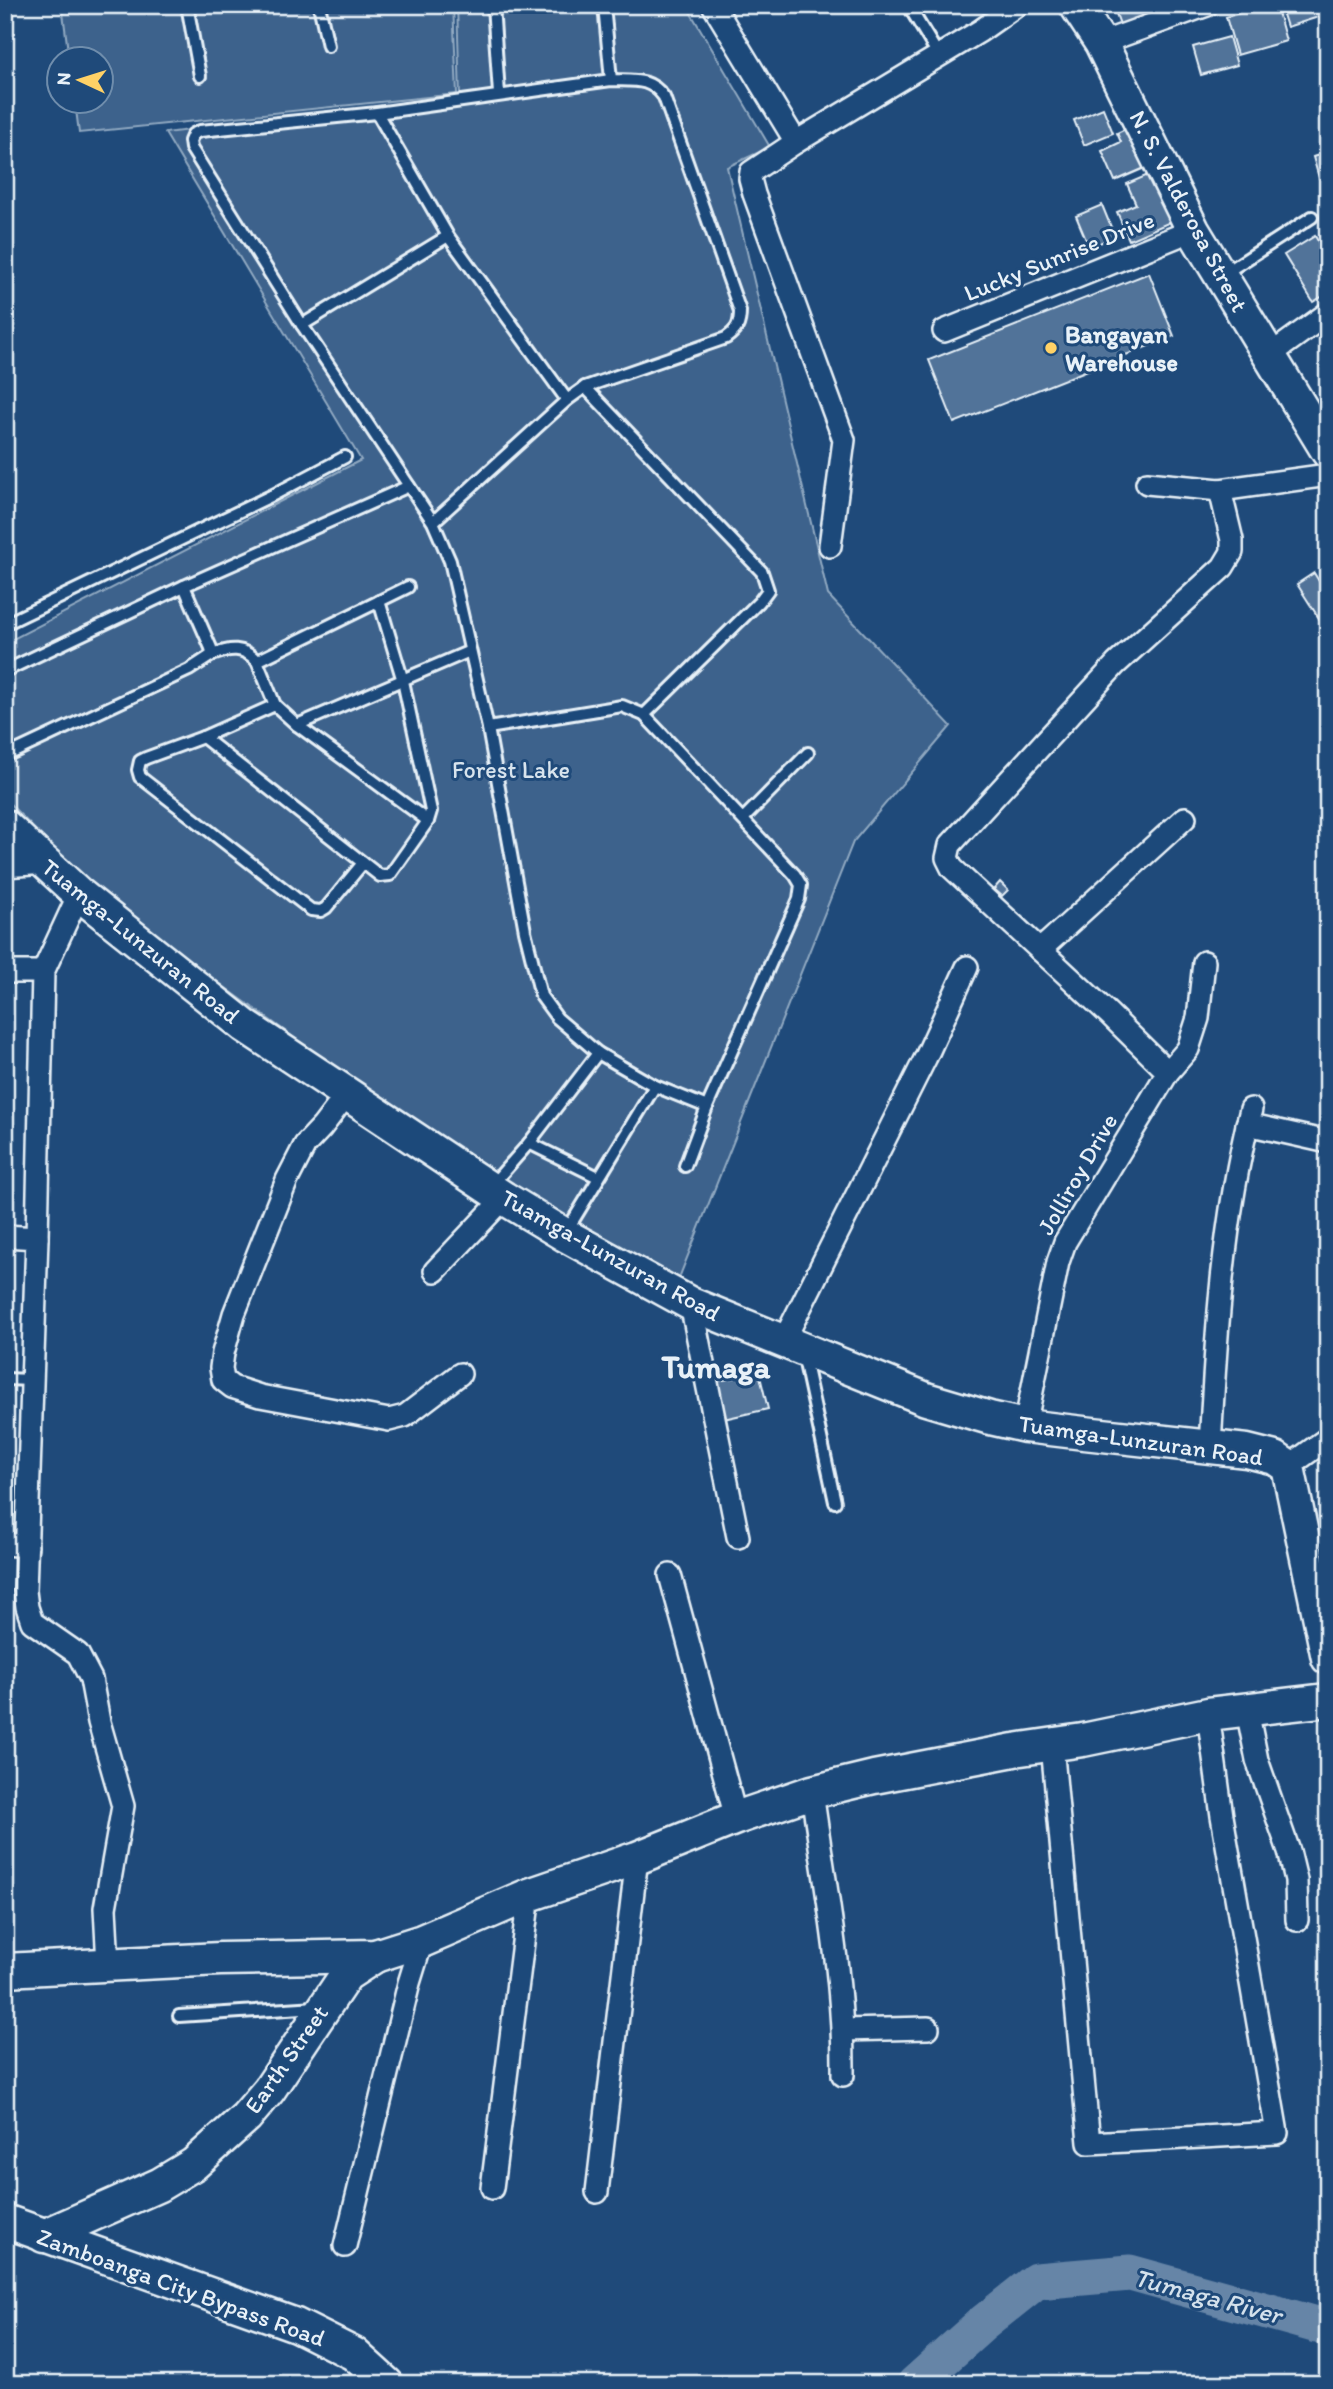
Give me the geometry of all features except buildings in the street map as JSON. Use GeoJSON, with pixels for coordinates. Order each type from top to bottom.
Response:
{"type":"FeatureCollection","features":[{"type":"Feature","properties":{"kind":"main road","name":"N. S. Valderosa Street"},"geometry":{"type":"LineString","coordinates":[[1076,5],[1101,43],[1193,230],[1328,452]]}},
{"type":"Feature","properties":{"kind":"main road","name":"Tuamga-Lunzuran Road"},"geometry":{"type":"LineString","coordinates":[[5,827],[79,894],[245,1026],[497,1193],[565,1235],[691,1304],[926,1399],[990,1418],[1024,1426],[1247,1451],[1275,1458],[1288,1467],[1328,1658]]}},
{"type":"Feature","properties":{"kind":"main road"},"geometry":{"type":"LineString","coordinates":[[5,1970],[220,1959],[375,1956],[422,1941],[529,1895],[638,1858],[736,1818],[812,1792],[874,1777],[1208,1714],[1328,1700]]}},
{"type":"Feature","properties":{"kind":"main road","name":"Earth Street"},"geometry":{"type":"LineString","coordinates":[[44,2235],[159,2185],[194,2164],[246,2117],[269,2090],[346,1975],[375,1956]]}},
{"type":"Feature","properties":{"kind":"main road","name":"Zamboanga City Bypass Road"},"geometry":{"type":"LineString","coordinates":[[5,2221],[296,2325],[354,2354],[387,2384]]}},
{"type":"Feature","properties":{"kind":"street"},"geometry":{"type":"LineString","coordinates":[[713,5],[796,142]]}},
{"type":"Feature","properties":{"kind":"street"},"geometry":{"type":"LineString","coordinates":[[830,546],[844,440],[750,179],[751,172],[1017,5]]}},
{"type":"Feature","properties":{"kind":"street"},"geometry":{"type":"LineString","coordinates":[[1101,43],[1207,5]]}},
{"type":"Feature","properties":{"kind":"street","name":"Lucky Sunrise Drive"},"geometry":{"type":"LineString","coordinates":[[944,331],[1193,230]]}},
{"type":"Feature","properties":{"kind":"street"},"geometry":{"type":"LineString","coordinates":[[1269,355],[1328,313]]}},
{"type":"Feature","properties":{"kind":"street"},"geometry":{"type":"LineString","coordinates":[[1147,483],[1220,489],[1328,475]]}},
{"type":"Feature","properties":{"kind":"street"},"geometry":{"type":"LineString","coordinates":[[1168,1072],[952,869],[947,858],[950,845],[1116,664],[1223,567],[1232,552],[1232,540],[1220,489]]}},
{"type":"Feature","properties":{"kind":"street"},"geometry":{"type":"LineString","coordinates":[[1040,950],[1185,818]]}},
{"type":"Feature","properties":{"kind":"street"},"geometry":{"type":"LineString","coordinates":[[5,866],[45,863]]}},
{"type":"Feature","properties":{"kind":"street"},"geometry":{"type":"LineString","coordinates":[[79,894],[43,972],[25,1591],[32,1622],[78,1654],[91,1679],[99,1722],[123,1806],[105,1909],[108,1965]]}},
{"type":"Feature","properties":{"kind":"street","name":"Jolliroy Drive"},"geometry":{"type":"LineString","coordinates":[[1024,1426],[1058,1262],[1065,1242],[1168,1072],[1188,1049],[1198,1018],[1205,962]]}},
{"type":"Feature","properties":{"kind":"street"},"geometry":{"type":"LineString","coordinates":[[793,1346],[967,967]]}},
{"type":"Feature","properties":{"kind":"street"},"geometry":{"type":"LineString","coordinates":[[5,972],[43,972]]}},
{"type":"Feature","properties":{"kind":"street"},"geometry":{"type":"LineString","coordinates":[[347,1094],[305,1145],[287,1180],[234,1314],[222,1353],[223,1380],[232,1388],[260,1395],[388,1420],[405,1416],[460,1374]]}},
{"type":"Feature","properties":{"kind":"street"},"geometry":{"type":"LineString","coordinates":[[1210,1447],[1215,1343],[1224,1245],[1249,1116],[1328,1142]]}},
{"type":"Feature","properties":{"kind":"street"},"geometry":{"type":"LineString","coordinates":[[435,1271],[497,1193]]}},
{"type":"Feature","properties":{"kind":"street"},"geometry":{"type":"LineString","coordinates":[[5,1236],[37,1238]]}},
{"type":"Feature","properties":{"kind":"street"},"geometry":{"type":"LineString","coordinates":[[691,1304],[738,1537]]}},
{"type":"Feature","properties":{"kind":"street"},"geometry":{"type":"LineString","coordinates":[[1288,1467],[1328,1438]]}},
{"type":"Feature","properties":{"kind":"street"},"geometry":{"type":"LineString","coordinates":[[5,1544],[27,1546]]}},
{"type":"Feature","properties":{"kind":"street"},"geometry":{"type":"LineString","coordinates":[[670,1575],[736,1818]]}},
{"type":"Feature","properties":{"kind":"street"},"geometry":{"type":"LineString","coordinates":[[1247,1710],[1257,1760],[1289,1851],[1296,1880],[1297,1920]]}},
{"type":"Feature","properties":{"kind":"street"},"geometry":{"type":"LineString","coordinates":[[1052,1745],[1089,2143],[1277,2133],[1222,1816],[1208,1714]]}},
{"type":"Feature","properties":{"kind":"street"},"geometry":{"type":"LineString","coordinates":[[812,1792],[834,1945],[843,2030],[843,2076]]}},
{"type":"Feature","properties":{"kind":"street"},"geometry":{"type":"LineString","coordinates":[[597,2192],[638,1858]]}},
{"type":"Feature","properties":{"kind":"street"},"geometry":{"type":"LineString","coordinates":[[492,2188],[529,1895]]}},
{"type":"Feature","properties":{"kind":"street"},"geometry":{"type":"LineString","coordinates":[[345,2246],[409,1983],[422,1941]]}},
{"type":"Feature","properties":{"kind":"street"},"geometry":{"type":"LineString","coordinates":[[843,2030],[928,2028]]}},
{"type":"Feature","properties":{"kind":"lane"},"geometry":{"type":"LineString","coordinates":[[187,5],[200,76]]}},
{"type":"Feature","properties":{"kind":"lane"},"geometry":{"type":"LineString","coordinates":[[319,5],[328,46]]}},
{"type":"Feature","properties":{"kind":"lane"},"geometry":{"type":"LineString","coordinates":[[493,5],[499,94]]}},
{"type":"Feature","properties":{"kind":"lane"},"geometry":{"type":"LineString","coordinates":[[604,5],[611,80]]}},
{"type":"Feature","properties":{"kind":"lane"},"geometry":{"type":"LineString","coordinates":[[908,5],[939,56]]}},
{"type":"Feature","properties":{"kind":"lane"},"geometry":{"type":"LineString","coordinates":[[433,522],[567,400],[585,387],[726,338],[736,330],[740,322],[740,311],[664,97],[657,87],[645,82],[611,80],[377,113],[200,131],[193,134],[190,141],[191,148],[302,326],[433,522],[450,561],[488,728],[525,931],[541,996],[558,1018],[598,1053],[655,1086],[707,1107]]}},
{"type":"Feature","properties":{"kind":"lane"},"geometry":{"type":"LineString","coordinates":[[377,113],[449,236],[567,400]]}},
{"type":"Feature","properties":{"kind":"lane"},"geometry":{"type":"LineString","coordinates":[[1220,277],[1312,217]]}},
{"type":"Feature","properties":{"kind":"lane"},"geometry":{"type":"LineString","coordinates":[[302,326],[449,236]]}},
{"type":"Feature","properties":{"kind":"lane"},"geometry":{"type":"LineString","coordinates":[[585,387],[762,572],[768,590],[644,715]]}},
{"type":"Feature","properties":{"kind":"lane"},"geometry":{"type":"LineString","coordinates":[[5,624],[261,501],[345,457]]}},
{"type":"Feature","properties":{"kind":"lane"},"geometry":{"type":"LineString","coordinates":[[5,671],[184,586],[409,486]]}},
{"type":"Feature","properties":{"kind":"lane"},"geometry":{"type":"LineString","coordinates":[[184,586],[212,655]]}},
{"type":"Feature","properties":{"kind":"lane"},"geometry":{"type":"LineString","coordinates":[[257,661],[408,587]]}},
{"type":"Feature","properties":{"kind":"lane"},"geometry":{"type":"LineString","coordinates":[[203,737],[380,876],[390,875],[428,821],[430,801],[404,681],[379,601]]}},
{"type":"Feature","properties":{"kind":"lane"},"geometry":{"type":"LineString","coordinates":[[5,753],[14,752],[189,670],[212,655],[228,649],[239,649],[249,652],[257,661],[275,705],[428,821]]}},
{"type":"Feature","properties":{"kind":"lane"},"geometry":{"type":"LineString","coordinates":[[298,725],[470,650]]}},
{"type":"Feature","properties":{"kind":"lane"},"geometry":{"type":"LineString","coordinates":[[275,705],[140,761],[140,776],[312,910],[321,911],[326,908],[363,863]]}},
{"type":"Feature","properties":{"kind":"lane"},"geometry":{"type":"LineString","coordinates":[[488,728],[622,706],[644,715],[795,875],[801,885],[799,899],[707,1107],[685,1166]]}},
{"type":"Feature","properties":{"kind":"lane"},"geometry":{"type":"LineString","coordinates":[[743,819],[808,753]]}},
{"type":"Feature","properties":{"kind":"lane"},"geometry":{"type":"LineString","coordinates":[[497,1193],[529,1143],[598,1053]]}},
{"type":"Feature","properties":{"kind":"lane"},"geometry":{"type":"LineString","coordinates":[[565,1235],[655,1086]]}},
{"type":"Feature","properties":{"kind":"lane"},"geometry":{"type":"LineString","coordinates":[[529,1143],[598,1177]]}},
{"type":"Feature","properties":{"kind":"lane"},"geometry":{"type":"LineString","coordinates":[[793,1346],[835,1502]]}},
{"type":"Feature","properties":{"kind":"lane"},"geometry":{"type":"LineString","coordinates":[[5,1379],[32,1380]]}},
{"type":"Feature","properties":{"kind":"lane"},"geometry":{"type":"LineString","coordinates":[[179,2016],[324,2007]]}},
{"type":"Feature","properties":{"kind":"green space"},"geometry":{"type":"Polygon","coordinates":[[[62,5],[453,5],[457,94],[79,133],[77,116],[116,116],[116,46],[67,46],[62,5]]]}},
{"type":"Feature","properties":{"kind":"green space","name":"Forest Lake"},"geometry":{"type":"Polygon","coordinates":[[[457,5],[686,5],[770,147],[727,167],[828,595],[951,726],[853,842],[675,1288],[490,1180],[102,898],[5,799],[5,643],[361,460],[165,133],[460,97],[457,5]]]}},
{"type":"Feature","properties":{"kind":"waterway","name":"Tumaga River"},"geometry":{"type":"LineString","coordinates":[[915,2384],[982,2324],[1036,2281],[1130,2273],[1328,2328]]}},
{"type":"Feature","properties":{"kind":"place","name":"Bangayan Warehouse"},"geometry":{"type":"Point","coordinates":[1051,348]}},
{"type":"Feature","properties":{"kind":"district","name":"Tumaga"},"geometry":{"type":"Point","coordinates":[716,1367]}}]}
